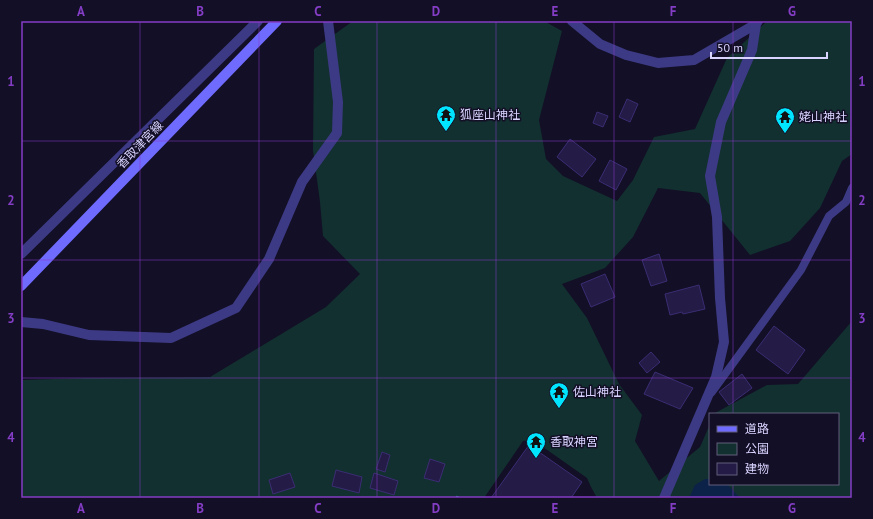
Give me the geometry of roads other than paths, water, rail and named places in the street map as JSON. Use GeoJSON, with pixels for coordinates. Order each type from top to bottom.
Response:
{"type":"FeatureCollection","features":[{"type":"Feature","properties":{"kind":"main road","name":"香取津宮線"},"geometry":{"type":"LineString","coordinates":[[21,286],[277,21]]}},
{"type":"Feature","properties":{"kind":"street"},"geometry":{"type":"LineString","coordinates":[[21,254],[258,21]]}},
{"type":"Feature","properties":{"kind":"street"},"geometry":{"type":"LineString","coordinates":[[21,322],[42,324],[89,335],[171,338],[236,308],[269,259],[302,182],[337,133],[338,102],[328,21]]}},
{"type":"Feature","properties":{"kind":"street"},"geometry":{"type":"LineString","coordinates":[[572,21],[600,44],[626,55],[658,63],[694,60],[757,23]]}},
{"type":"Feature","properties":{"kind":"street"},"geometry":{"type":"LineString","coordinates":[[664,498],[716,377],[724,342],[720,298],[717,217],[710,176],[721,122],[752,50],[757,23]]}},
{"type":"Feature","properties":{"kind":"lane"},"geometry":{"type":"LineString","coordinates":[[705,402],[801,270],[829,216],[846,202],[852,188]]}},
{"type":"Feature","properties":{"kind":"water"},"geometry":{"type":"Polygon","coordinates":[[[705,479],[709,479],[709,485],[728,485],[742,498],[689,498],[695,485],[705,479]]]}},
{"type":"Feature","properties":{"kind":"place","name":"狐座山神社"},"geometry":{"type":"Point","coordinates":[446,132]}},
{"type":"Feature","properties":{"kind":"place","name":"姥山神社"},"geometry":{"type":"Point","coordinates":[785,134]}},
{"type":"Feature","properties":{"kind":"place","name":"佐山神社"},"geometry":{"type":"Point","coordinates":[559,409]}},
{"type":"Feature","properties":{"kind":"place","name":"香取神宮"},"geometry":{"type":"Point","coordinates":[536,459]}}]}
